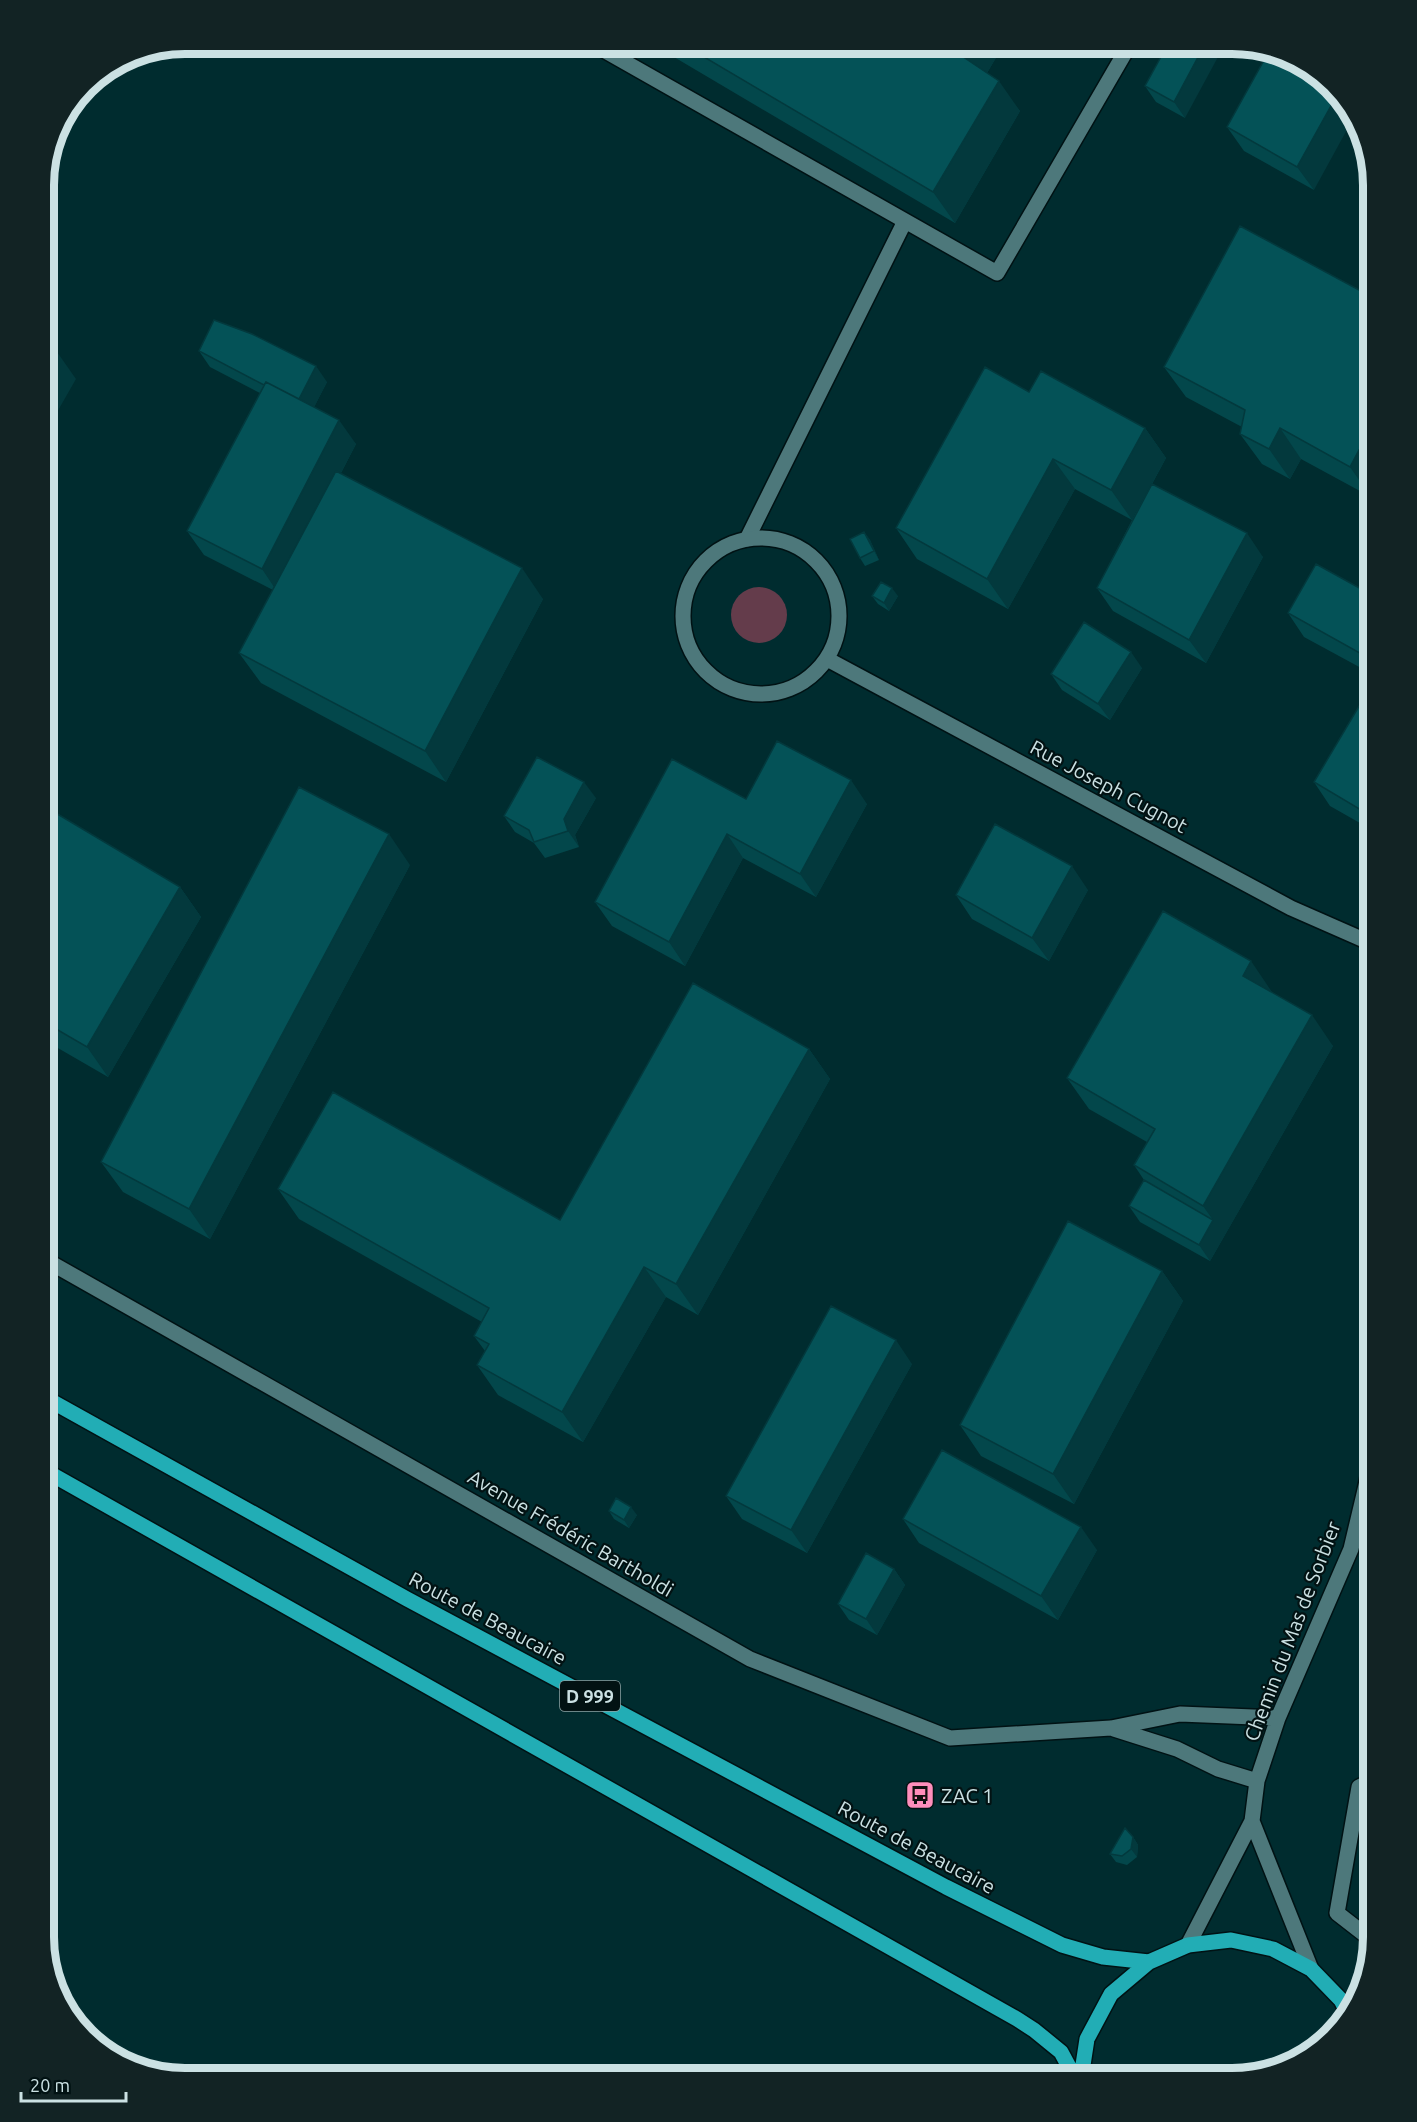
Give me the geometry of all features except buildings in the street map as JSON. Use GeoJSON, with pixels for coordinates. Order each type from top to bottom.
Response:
{"type":"FeatureCollection","features":[{"type":"Feature","properties":{"kind":"main road","name":"Route de Beaucaire"},"geometry":{"type":"LineString","coordinates":[[54,1403],[418,1604],[946,1887],[1062,1946],[1103,1957],[1149,1962]]}},
{"type":"Feature","properties":{"kind":"main road"},"geometry":{"type":"LineString","coordinates":[[54,1476],[999,2008],[1034,2030],[1061,2052],[1070,2068]]}},
{"type":"Feature","properties":{"kind":"main road","name":"Route de Beaucaire"},"geometry":{"type":"LineString","coordinates":[[1083,2068],[1087,2039],[1111,1994],[1149,1962],[1188,1945],[1231,1940],[1273,1949],[1311,1969],[1344,2005]]}},
{"type":"Feature","properties":{"kind":"street"},"geometry":{"type":"LineString","coordinates":[[611,54],[998,273],[1124,54]]}},
{"type":"Feature","properties":{"kind":"street"},"geometry":{"type":"LineString","coordinates":[[747,538],[905,221]]}},
{"type":"Feature","properties":{"kind":"street"},"geometry":{"type":"LineString","coordinates":[[747,538],[773,538],[797,546],[818,562],[833,584],[839,609],[837,635],[827,659],[810,678],[787,691],[761,696],[736,691],[712,679],[695,660],[684,636],[682,610],[688,585],[702,563],[722,547],[747,538]]}},
{"type":"Feature","properties":{"kind":"street","name":"Rue Joseph Cugnot"},"geometry":{"type":"LineString","coordinates":[[827,659],[1291,908],[1363,939]]}},
{"type":"Feature","properties":{"kind":"street","name":"Avenue Frédéric Bartholdi"},"geometry":{"type":"LineString","coordinates":[[54,1265],[750,1659],[950,1738],[1111,1728],[1180,1714],[1278,1718]]}},
{"type":"Feature","properties":{"kind":"street","name":"Chemin du Mas de Sorbier"},"geometry":{"type":"LineString","coordinates":[[1188,1945],[1252,1821],[1257,1782],[1278,1718],[1351,1550],[1363,1501]]}},
{"type":"Feature","properties":{"kind":"street","name":"Avenue Frédéric Bartholdi"},"geometry":{"type":"LineString","coordinates":[[1111,1728],[1177,1749],[1218,1769],[1257,1782]]}},
{"type":"Feature","properties":{"kind":"street"},"geometry":{"type":"LineString","coordinates":[[1363,1785],[1359,1787],[1337,1913],[1363,1934]]}},
{"type":"Feature","properties":{"kind":"street","name":"Chemin du Mas de Sorbier"},"geometry":{"type":"LineString","coordinates":[[1252,1821],[1311,1969]]}},
{"type":"Feature","properties":{"kind":"shaded area"},"geometry":{"type":"Polygon","coordinates":[[[759,587],[774,592],[782,600],[787,615],[782,630],[774,638],[759,643],[744,638],[736,630],[731,615],[736,600],[744,592],[759,587]]]}},
{"type":"Feature","properties":{"kind":"place","name":"ZAC 1"},"geometry":{"type":"Point","coordinates":[920,1795]}}]}
